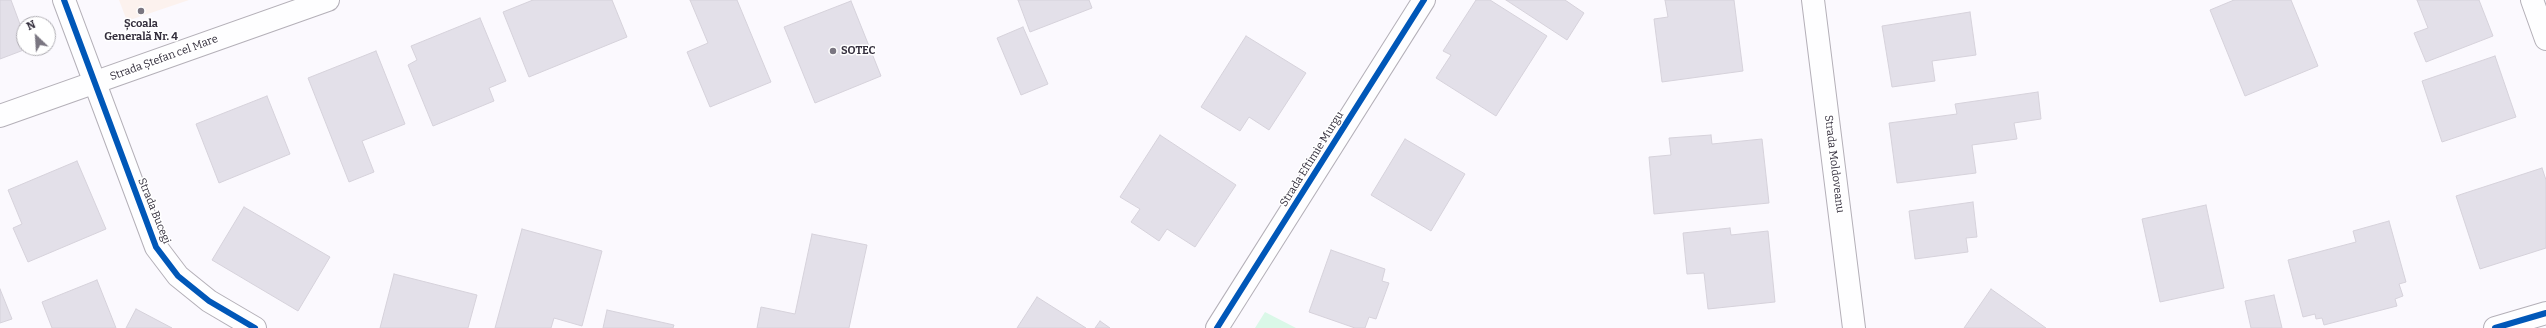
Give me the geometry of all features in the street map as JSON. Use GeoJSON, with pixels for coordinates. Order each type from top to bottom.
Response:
{"type":"FeatureCollection","features":[{"type":"Feature","properties":{"kind":"street","name":"Strada Bucegi"},"geometry":{"type":"LineString","coordinates":[[64,0],[156,247],[178,276],[209,300],[255,328]]}},
{"type":"Feature","properties":{"kind":"street","name":"Strada Ștefan cel Mare"},"geometry":{"type":"LineString","coordinates":[[0,116],[94,83],[134,67],[328,0]]}},
{"type":"Feature","properties":{"kind":"street","name":"Strada Eftimie Murgu"},"geometry":{"type":"LineString","coordinates":[[1216,328],[1424,0]]}},
{"type":"Feature","properties":{"kind":"street","name":"Strada Moldoveanu"},"geometry":{"type":"LineString","coordinates":[[1814,0],[1854,328]]}},
{"type":"Feature","properties":{"kind":"street"},"geometry":{"type":"LineString","coordinates":[[2532,0],[2546,39]]}},
{"type":"Feature","properties":{"kind":"street"},"geometry":{"type":"LineString","coordinates":[[2494,328],[2546,313]]}},
{"type":"Feature","properties":{"kind":"shaded area","name":"Școala Generală Nr. 4"},"geometry":{"type":"Polygon","coordinates":[[[119,0],[189,0],[127,21],[119,0]]]}},
{"type":"Feature","properties":{"kind":"green space"},"geometry":{"type":"Polygon","coordinates":[[[1265,312],[1296,328],[1255,328],[1265,312]]]}},
{"type":"Feature","properties":{"kind":"building"},"geometry":{"type":"Polygon","coordinates":[[[0,0],[11,0],[17,16],[16,53],[0,59],[0,0]]]}},
{"type":"Feature","properties":{"kind":"building"},"geometry":{"type":"Polygon","coordinates":[[[533,0],[612,0],[627,37],[529,77],[503,12],[533,0]]]}},
{"type":"Feature","properties":{"kind":"building"},"geometry":{"type":"Polygon","coordinates":[[[690,0],[737,0],[771,82],[710,107],[687,52],[708,43],[690,0]]]}},
{"type":"Feature","properties":{"kind":"building"},"geometry":{"type":"Polygon","coordinates":[[[1018,0],[1089,0],[1092,8],[1030,32],[1018,0]]]}},
{"type":"Feature","properties":{"kind":"building"},"geometry":{"type":"Polygon","coordinates":[[[1476,0],[1490,0],[1547,36],[1496,116],[1436,78],[1451,55],[1443,51],[1476,0]]]}},
{"type":"Feature","properties":{"kind":"building"},"geometry":{"type":"Polygon","coordinates":[[[1506,0],[1565,0],[1584,13],[1567,40],[1506,0]]]}},
{"type":"Feature","properties":{"kind":"building"},"geometry":{"type":"Polygon","coordinates":[[[1665,0],[1734,0],[1743,71],[1662,82],[1654,19],[1668,17],[1665,0]]]}},
{"type":"Feature","properties":{"kind":"building"},"geometry":{"type":"Polygon","coordinates":[[[2234,0],[2291,0],[2318,66],[2245,96],[2210,10],[2234,0]]]}},
{"type":"Feature","properties":{"kind":"building"},"geometry":{"type":"Polygon","coordinates":[[[2417,0],[2479,0],[2493,36],[2426,62],[2414,33],[2428,28],[2417,0]]]}},
{"type":"Feature","properties":{"kind":"building","name":"SOTEC"},"geometry":{"type":"Polygon","coordinates":[[[851,1],[881,76],[815,103],[784,27],[851,1]]]}},
{"type":"Feature","properties":{"kind":"building"},"geometry":{"type":"Polygon","coordinates":[[[1970,12],[1976,55],[1932,61],[1935,81],[1892,87],[1882,26],[1970,12]]]}},
{"type":"Feature","properties":{"kind":"building"},"geometry":{"type":"Polygon","coordinates":[[[480,18],[506,81],[489,88],[494,101],[433,126],[408,65],[417,60],[411,46],[480,18]]]}},
{"type":"Feature","properties":{"kind":"building"},"geometry":{"type":"Polygon","coordinates":[[[1023,27],[1048,84],[1021,95],[997,38],[1023,27]]]}},
{"type":"Feature","properties":{"kind":"building"},"geometry":{"type":"Polygon","coordinates":[[[1246,36],[1306,73],[1269,130],[1249,117],[1240,131],[1201,107],[1246,36]]]}},
{"type":"Feature","properties":{"kind":"building"},"geometry":{"type":"Polygon","coordinates":[[[376,51],[405,124],[362,141],[374,172],[349,182],[308,78],[376,51]]]}},
{"type":"Feature","properties":{"kind":"building"},"geometry":{"type":"Polygon","coordinates":[[[2495,56],[2516,117],[2442,142],[2422,81],[2495,56]]]}},
{"type":"Feature","properties":{"kind":"building"},"geometry":{"type":"Polygon","coordinates":[[[2038,92],[2041,119],[2014,123],[2017,139],[1972,145],[1976,173],[1897,183],[1889,123],[1957,114],[1955,104],[2038,92]]]}},
{"type":"Feature","properties":{"kind":"building"},"geometry":{"type":"Polygon","coordinates":[[[267,96],[290,154],[219,183],[196,124],[267,96]]]}},
{"type":"Feature","properties":{"kind":"building"},"geometry":{"type":"Polygon","coordinates":[[[1160,135],[1236,185],[1195,247],[1167,229],[1159,241],[1131,222],[1140,209],[1120,197],[1160,135]]]}},
{"type":"Feature","properties":{"kind":"building"},"geometry":{"type":"Polygon","coordinates":[[[1711,135],[1712,144],[1762,139],[1769,203],[1654,214],[1649,157],[1671,155],[1669,138],[1711,135]]]}},
{"type":"Feature","properties":{"kind":"building"},"geometry":{"type":"Polygon","coordinates":[[[1405,139],[1465,174],[1431,231],[1371,195],[1405,139]]]}},
{"type":"Feature","properties":{"kind":"building"},"geometry":{"type":"Polygon","coordinates":[[[77,161],[106,229],[28,262],[13,228],[22,224],[8,190],[77,161]]]}},
{"type":"Feature","properties":{"kind":"building"},"geometry":{"type":"Polygon","coordinates":[[[2542,168],[2546,180],[2546,248],[2480,269],[2456,196],[2542,168]]]}},
{"type":"Feature","properties":{"kind":"building"},"geometry":{"type":"Polygon","coordinates":[[[1973,202],[1977,237],[1966,238],[1968,252],[1915,259],[1909,211],[1973,202]]]}},
{"type":"Feature","properties":{"kind":"building"},"geometry":{"type":"Polygon","coordinates":[[[2206,205],[2224,288],[2160,302],[2142,219],[2206,205]]]}},
{"type":"Feature","properties":{"kind":"building"},"geometry":{"type":"Polygon","coordinates":[[[244,207],[330,257],[298,311],[212,260],[244,207]]]}},
{"type":"Feature","properties":{"kind":"building"},"geometry":{"type":"Polygon","coordinates":[[[2389,221],[2406,282],[2399,284],[2403,296],[2395,299],[2397,306],[2324,325],[2322,318],[2316,319],[2315,314],[2303,317],[2288,260],[2356,242],[2353,231],[2389,221]]]}},
{"type":"Feature","properties":{"kind":"building"},"geometry":{"type":"Polygon","coordinates":[[[1730,228],[1731,235],[1768,231],[1775,302],[1708,309],[1704,273],[1687,274],[1683,233],[1730,228]]]}},
{"type":"Feature","properties":{"kind":"building"},"geometry":{"type":"Polygon","coordinates":[[[522,229],[602,251],[582,326],[554,318],[551,328],[495,328],[522,229]]]}},
{"type":"Feature","properties":{"kind":"building"},"geometry":{"type":"Polygon","coordinates":[[[812,234],[867,245],[849,328],[757,328],[761,307],[795,314],[812,234]]]}},
{"type":"Feature","properties":{"kind":"building"},"geometry":{"type":"Polygon","coordinates":[[[1331,250],[1385,269],[1382,281],[1389,283],[1376,319],[1369,317],[1365,328],[1355,328],[1309,312],[1331,250]]]}},
{"type":"Feature","properties":{"kind":"building"},"geometry":{"type":"Polygon","coordinates":[[[394,274],[477,295],[468,328],[380,328],[394,274]]]}},
{"type":"Feature","properties":{"kind":"building"},"geometry":{"type":"Polygon","coordinates":[[[97,280],[116,328],[52,328],[42,302],[97,280]]]}},
{"type":"Feature","properties":{"kind":"building"},"geometry":{"type":"Polygon","coordinates":[[[0,289],[12,319],[0,323],[0,289]]]}},
{"type":"Feature","properties":{"kind":"building"},"geometry":{"type":"Polygon","coordinates":[[[1991,289],[2046,328],[1964,328],[1991,289]]]}},
{"type":"Feature","properties":{"kind":"building"},"geometry":{"type":"Polygon","coordinates":[[[2274,295],[2282,328],[2251,328],[2245,301],[2274,295]]]}},
{"type":"Feature","properties":{"kind":"building"},"geometry":{"type":"Polygon","coordinates":[[[1037,297],[1086,328],[1017,328],[1037,297]]]}},
{"type":"Feature","properties":{"kind":"building"},"geometry":{"type":"Polygon","coordinates":[[[136,309],[172,328],[126,328],[136,309]]]}},
{"type":"Feature","properties":{"kind":"building"},"geometry":{"type":"Polygon","coordinates":[[[607,310],[674,325],[673,328],[603,328],[607,310]]]}},
{"type":"Feature","properties":{"kind":"building"},"geometry":{"type":"Polygon","coordinates":[[[1100,321],[1110,328],[1095,328],[1100,321]]]}},
{"type":"Feature","properties":{"kind":"cycle path"},"geometry":{"type":"LineString","coordinates":[[64,0],[156,247],[178,276],[209,301],[255,328]]}},
{"type":"Feature","properties":{"kind":"cycle path"},"geometry":{"type":"LineString","coordinates":[[1217,328],[1424,0]]}},
{"type":"Feature","properties":{"kind":"cycle path"},"geometry":{"type":"LineString","coordinates":[[2495,328],[2546,313]]}},
{"type":"Feature","properties":{"kind":"place","name":"Școala Generală Nr. 4"},"geometry":{"type":"Point","coordinates":[141,11]}},
{"type":"Feature","properties":{"kind":"place","name":"SOTEC"},"geometry":{"type":"Point","coordinates":[833,51]}}]}
